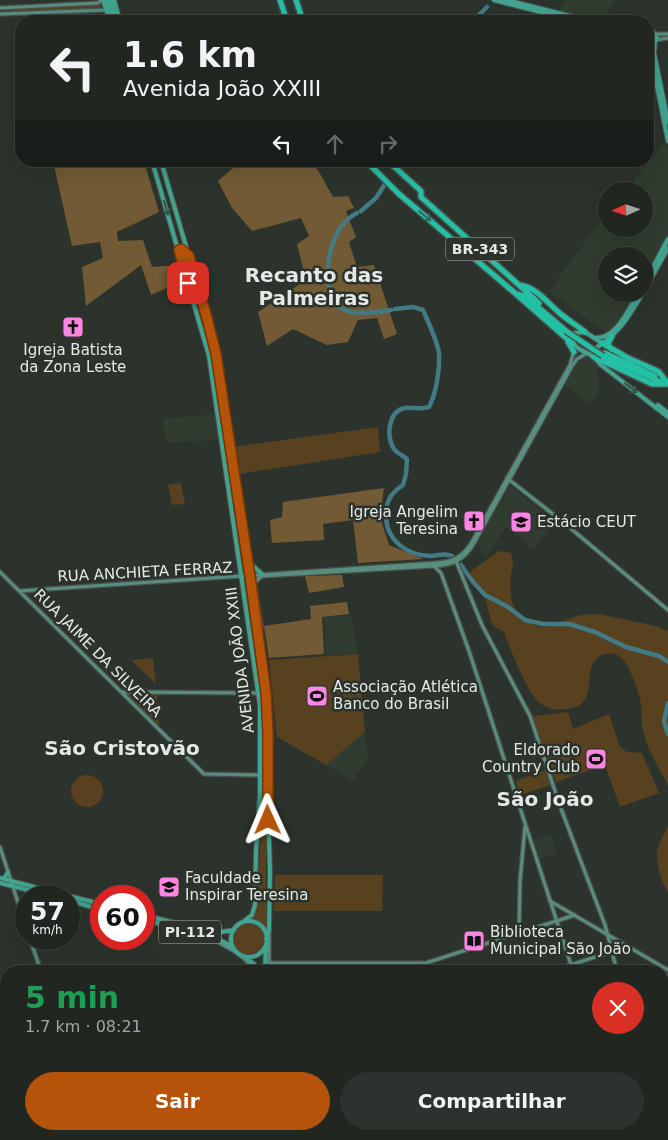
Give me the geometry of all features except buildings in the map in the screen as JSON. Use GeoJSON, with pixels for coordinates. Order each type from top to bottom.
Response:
{"type":"FeatureCollection","features":[{"type":"Feature","properties":{"kind":"highway"},"geometry":{"type":"LineString","coordinates":[[280,0],[286,15]]}},
{"type":"Feature","properties":{"kind":"highway"},"geometry":{"type":"LineString","coordinates":[[296,0],[301,15]]}},
{"type":"Feature","properties":{"kind":"highway","name":"BR-343"},"geometry":{"type":"LineString","coordinates":[[372,167],[388,184],[516,294],[526,296],[538,304]]}},
{"type":"Feature","properties":{"kind":"highway","name":"BR-343"},"geometry":{"type":"LineString","coordinates":[[394,167],[519,284],[565,330],[604,354],[656,381],[668,384]]}},
{"type":"Feature","properties":{"kind":"highway"},"geometry":{"type":"LineString","coordinates":[[519,284],[532,289],[585,332]]}},
{"type":"Feature","properties":{"kind":"highway"},"geometry":{"type":"LineString","coordinates":[[516,294],[565,330],[573,344]]}},
{"type":"Feature","properties":{"kind":"highway"},"geometry":{"type":"LineString","coordinates":[[565,330],[574,352]]}},
{"type":"Feature","properties":{"kind":"highway"},"geometry":{"type":"LineString","coordinates":[[611,349],[608,344],[612,336]]}},
{"type":"Feature","properties":{"kind":"highway"},"geometry":{"type":"LineString","coordinates":[[602,343],[659,372],[668,384]]}},
{"type":"Feature","properties":{"kind":"highway"},"geometry":{"type":"LineString","coordinates":[[594,357],[652,384],[668,384]]}},
{"type":"Feature","properties":{"kind":"main road"},"geometry":{"type":"LineString","coordinates":[[0,8],[98,3],[104,0],[110,15]]}},
{"type":"Feature","properties":{"kind":"main road"},"geometry":{"type":"LineString","coordinates":[[494,0],[553,15]]}},
{"type":"Feature","properties":{"kind":"main road"},"geometry":{"type":"LineString","coordinates":[[506,0],[566,15]]}},
{"type":"Feature","properties":{"kind":"main road"},"geometry":{"type":"LineString","coordinates":[[112,1],[117,15]]}},
{"type":"Feature","properties":{"kind":"main road"},"geometry":{"type":"LineString","coordinates":[[0,14],[108,9]]}},
{"type":"Feature","properties":{"kind":"main road"},"geometry":{"type":"LineString","coordinates":[[668,36],[655,34],[654,53],[668,122]]}},
{"type":"Feature","properties":{"kind":"main road"},"geometry":{"type":"LineString","coordinates":[[656,41],[668,36]]}},
{"type":"Feature","properties":{"kind":"main road"},"geometry":{"type":"LineString","coordinates":[[654,70],[668,141]]}},
{"type":"Feature","properties":{"kind":"main road","name":"AVENIDA JOÃO XXIII"},"geometry":{"type":"LineString","coordinates":[[154,167],[209,356],[258,693],[261,723],[260,803],[254,911],[243,922]]}},
{"type":"Feature","properties":{"kind":"main road","name":"AVENIDA JOÃO XXIII"},"geometry":{"type":"LineString","coordinates":[[163,167],[207,318],[218,367],[240,513],[252,576],[267,714],[270,872],[269,963]]}},
{"type":"Feature","properties":{"kind":"main road"},"geometry":{"type":"LineString","coordinates":[[653,267],[668,239]]}},
{"type":"Feature","properties":{"kind":"main road"},"geometry":{"type":"LineString","coordinates":[[653,274],[668,248]]}},
{"type":"Feature","properties":{"kind":"main road"},"geometry":{"type":"LineString","coordinates":[[179,250],[183,249],[189,256]]}},
{"type":"Feature","properties":{"kind":"main road"},"geometry":{"type":"LineString","coordinates":[[594,338],[603,336],[618,326],[633,302]]}},
{"type":"Feature","properties":{"kind":"main road"},"geometry":{"type":"LineString","coordinates":[[247,555],[251,564],[262,575],[434,566],[456,561],[469,547],[571,366],[578,359],[612,336],[627,320],[637,302]]}},
{"type":"Feature","properties":{"kind":"main road"},"geometry":{"type":"LineString","coordinates":[[571,366],[574,352],[572,339],[576,333],[585,332],[602,343]]}},
{"type":"Feature","properties":{"kind":"main road"},"geometry":{"type":"LineString","coordinates":[[594,338],[596,348]]}},
{"type":"Feature","properties":{"kind":"main road"},"geometry":{"type":"LineString","coordinates":[[573,344],[594,357],[601,365],[668,417]]}},
{"type":"Feature","properties":{"kind":"main road"},"geometry":{"type":"LineString","coordinates":[[209,356],[214,369],[216,370],[218,367]]}},
{"type":"Feature","properties":{"kind":"main road"},"geometry":{"type":"LineString","coordinates":[[213,382],[215,378],[219,380],[223,393]]}},
{"type":"Feature","properties":{"kind":"main road"},"geometry":{"type":"LineString","coordinates":[[656,408],[658,405],[668,413]]}},
{"type":"Feature","properties":{"kind":"main road"},"geometry":{"type":"LineString","coordinates":[[508,479],[563,522],[668,610]]}},
{"type":"Feature","properties":{"kind":"main road"},"geometry":{"type":"LineString","coordinates":[[231,506],[239,505]]}},
{"type":"Feature","properties":{"kind":"main road"},"geometry":{"type":"LineString","coordinates":[[232,515],[235,512],[240,513]]}},
{"type":"Feature","properties":{"kind":"main road"},"geometry":{"type":"LineString","coordinates":[[456,561],[482,625],[530,716],[560,806],[608,934],[615,965]]}},
{"type":"Feature","properties":{"kind":"main road"},"geometry":{"type":"LineString","coordinates":[[251,564],[261,627],[258,642],[254,644],[251,642]]}},
{"type":"Feature","properties":{"kind":"main road"},"geometry":{"type":"LineString","coordinates":[[441,572],[444,564]]}},
{"type":"Feature","properties":{"kind":"main road"},"geometry":{"type":"LineString","coordinates":[[254,586],[262,575],[444,564]]}},
{"type":"Feature","properties":{"kind":"main road"},"geometry":{"type":"LineString","coordinates":[[434,566],[441,572],[467,645],[570,964],[628,947]]}},
{"type":"Feature","properties":{"kind":"main road","name":"RUA JAIME DA SILVEIRA"},"geometry":{"type":"LineString","coordinates":[[0,572],[204,774],[260,776]]}},
{"type":"Feature","properties":{"kind":"main road","name":"RUA ANCHIETA FERRAZ"},"geometry":{"type":"LineString","coordinates":[[19,591],[262,575]]}},
{"type":"Feature","properties":{"kind":"main road"},"geometry":{"type":"LineString","coordinates":[[252,650],[260,651]]}},
{"type":"Feature","properties":{"kind":"main road"},"geometry":{"type":"LineString","coordinates":[[122,692],[258,693]]}},
{"type":"Feature","properties":{"kind":"main road"},"geometry":{"type":"LineString","coordinates":[[260,795],[268,796]]}},
{"type":"Feature","properties":{"kind":"main road"},"geometry":{"type":"LineString","coordinates":[[260,803],[268,804]]}},
{"type":"Feature","properties":{"kind":"main road"},"geometry":{"type":"LineString","coordinates":[[519,933],[519,894],[525,825]]}},
{"type":"Feature","properties":{"kind":"main road"},"geometry":{"type":"LineString","coordinates":[[0,847],[15,892]]}},
{"type":"Feature","properties":{"kind":"main road"},"geometry":{"type":"LineString","coordinates":[[8,872],[1,880],[21,885]]}},
{"type":"Feature","properties":{"kind":"main road"},"geometry":{"type":"LineString","coordinates":[[12,883],[18,885]]}},
{"type":"Feature","properties":{"kind":"main road"},"geometry":{"type":"LineString","coordinates":[[225,932],[250,912],[255,889]]}},
{"type":"Feature","properties":{"kind":"main road"},"geometry":{"type":"LineString","coordinates":[[550,901],[659,965]]}},
{"type":"Feature","properties":{"kind":"main road"},"geometry":{"type":"LineString","coordinates":[[420,965],[575,915]]}},
{"type":"Feature","properties":{"kind":"main road","name":"PI-112"},"geometry":{"type":"LineString","coordinates":[[155,918],[209,932],[234,930]]}},
{"type":"Feature","properties":{"kind":"main road"},"geometry":{"type":"LineString","coordinates":[[244,956],[252,957],[258,954],[263,950],[266,941],[265,932],[259,925],[250,922],[243,922],[234,930],[231,939],[234,948],[244,956],[251,961],[252,965]]}},
{"type":"Feature","properties":{"kind":"main road","name":"PI-112"},"geometry":{"type":"LineString","coordinates":[[155,923],[211,938],[234,948]]}},
{"type":"Feature","properties":{"kind":"main road","name":"AVENIDA JOÃO XXIII"},"geometry":{"type":"LineString","coordinates":[[266,965],[266,941],[269,931]]}},
{"type":"Feature","properties":{"kind":"main road"},"geometry":{"type":"LineString","coordinates":[[211,938],[250,965]]}},
{"type":"Feature","properties":{"kind":"main road"},"geometry":{"type":"LineString","coordinates":[[34,950],[39,965]]}},
{"type":"Feature","properties":{"kind":"main road"},"geometry":{"type":"LineString","coordinates":[[267,965],[268,952]]}},
{"type":"Feature","properties":{"kind":"main road"},"geometry":{"type":"LineString","coordinates":[[269,963],[426,963]]}},
{"type":"Feature","properties":{"kind":"shaded area"},"geometry":{"type":"Polygon","coordinates":[[[567,0],[616,0],[606,15],[577,15],[559,10],[567,0]]]}},
{"type":"Feature","properties":{"kind":"shaded area"},"geometry":{"type":"Polygon","coordinates":[[[100,4],[102,6],[100,8],[15,12],[13,10],[100,4]]]}},
{"type":"Feature","properties":{"kind":"shaded area"},"geometry":{"type":"Polygon","coordinates":[[[666,141],[668,152],[668,233],[662,250],[653,264],[653,247],[598,247],[598,302],[630,302],[616,326],[606,332],[549,291],[598,224],[598,238],[653,237],[653,182],[632,182],[644,167],[654,167],[654,155],[666,141]]]}},
{"type":"Feature","properties":{"kind":"shaded area"},"geometry":{"type":"Polygon","coordinates":[[[54,167],[146,167],[159,212],[117,232],[118,241],[143,240],[152,267],[179,265],[183,281],[151,295],[141,265],[86,306],[82,267],[103,258],[100,242],[72,246],[54,167]]]}},
{"type":"Feature","properties":{"kind":"shaded area"},"geometry":{"type":"Polygon","coordinates":[[[234,167],[314,167],[318,170],[333,197],[348,196],[354,208],[346,211],[356,237],[349,242],[357,267],[374,265],[397,334],[384,339],[377,318],[358,320],[348,342],[327,345],[293,329],[267,346],[258,312],[306,280],[297,244],[309,236],[301,218],[252,231],[232,208],[218,181],[234,167]]]}},
{"type":"Feature","properties":{"kind":"shaded area"},"geometry":{"type":"Polygon","coordinates":[[[584,357],[590,358],[598,366],[599,393],[590,403],[564,385],[578,362],[584,357]]]}},
{"type":"Feature","properties":{"kind":"shaded area"},"geometry":{"type":"Polygon","coordinates":[[[215,414],[218,440],[167,443],[163,419],[215,414]]]}},
{"type":"Feature","properties":{"kind":"shaded area"},"geometry":{"type":"Polygon","coordinates":[[[378,427],[380,452],[239,474],[233,447],[378,427]]]}},
{"type":"Feature","properties":{"kind":"shaded area"},"geometry":{"type":"Polygon","coordinates":[[[181,483],[185,504],[172,505],[168,484],[181,483]]]}},
{"type":"Feature","properties":{"kind":"shaded area","name":"Estácio CEUT"},"geometry":{"type":"Polygon","coordinates":[[[511,486],[555,522],[534,550],[506,527],[486,557],[477,543],[490,518],[511,486]]]}},
{"type":"Feature","properties":{"kind":"shaded area"},"geometry":{"type":"Polygon","coordinates":[[[384,488],[380,517],[389,545],[424,559],[358,563],[353,520],[323,524],[324,540],[272,543],[270,520],[282,517],[283,502],[384,488]]]}},
{"type":"Feature","properties":{"kind":"shaded area"},"geometry":{"type":"Polygon","coordinates":[[[499,551],[511,553],[513,562],[510,582],[512,603],[520,617],[531,624],[545,627],[580,615],[599,614],[656,626],[668,631],[668,786],[646,741],[642,726],[641,704],[636,685],[623,659],[616,654],[605,654],[598,657],[591,670],[586,698],[578,706],[569,709],[554,709],[546,707],[534,697],[518,667],[504,632],[495,627],[491,622],[486,601],[470,575],[471,571],[499,551]]]}},
{"type":"Feature","properties":{"kind":"shaded area"},"geometry":{"type":"Polygon","coordinates":[[[342,575],[344,587],[309,593],[305,576],[342,575]]]}},
{"type":"Feature","properties":{"kind":"shaded area"},"geometry":{"type":"Polygon","coordinates":[[[347,602],[349,614],[322,617],[324,654],[269,658],[264,626],[311,619],[310,606],[347,602]]]}},
{"type":"Feature","properties":{"kind":"shaded area"},"geometry":{"type":"Polygon","coordinates":[[[351,616],[358,654],[326,655],[324,617],[351,616]]]}},
{"type":"Feature","properties":{"kind":"shaded area","name":"Associação Atlética Banco do Brasil"},"geometry":{"type":"Polygon","coordinates":[[[358,654],[365,732],[326,765],[277,737],[269,660],[358,654]]]}},
{"type":"Feature","properties":{"kind":"shaded area"},"geometry":{"type":"Polygon","coordinates":[[[153,658],[156,684],[131,660],[153,658]]]}},
{"type":"Feature","properties":{"kind":"shaded area"},"geometry":{"type":"Polygon","coordinates":[[[127,694],[157,694],[159,727],[127,694]]]}},
{"type":"Feature","properties":{"kind":"shaded area","name":"Eldorado Country Club"},"geometry":{"type":"Polygon","coordinates":[[[568,712],[573,729],[609,714],[620,747],[627,752],[642,753],[659,793],[620,807],[605,765],[556,782],[532,716],[568,712]]]}},
{"type":"Feature","properties":{"kind":"shaded area"},"geometry":{"type":"Polygon","coordinates":[[[365,732],[368,756],[353,781],[326,765],[365,732]]]}},
{"type":"Feature","properties":{"kind":"shaded area"},"geometry":{"type":"Polygon","coordinates":[[[546,770],[551,785],[520,795],[516,781],[546,770]]]}},
{"type":"Feature","properties":{"kind":"shaded area"},"geometry":{"type":"Polygon","coordinates":[[[87,775],[93,776],[98,780],[102,785],[102,797],[98,802],[93,806],[87,807],[81,806],[76,802],[72,797],[71,791],[72,785],[76,780],[81,776],[87,775]]]}},
{"type":"Feature","properties":{"kind":"shaded area"},"geometry":{"type":"Polygon","coordinates":[[[262,804],[266,804],[266,928],[259,921],[251,918],[257,905],[262,804]]]}},
{"type":"Feature","properties":{"kind":"shaded area"},"geometry":{"type":"Polygon","coordinates":[[[668,826],[668,892],[661,879],[657,852],[659,843],[668,826]]]}},
{"type":"Feature","properties":{"kind":"shaded area"},"geometry":{"type":"Polygon","coordinates":[[[550,834],[556,853],[538,859],[533,840],[550,834]]]}},
{"type":"Feature","properties":{"kind":"shaded area"},"geometry":{"type":"Polygon","coordinates":[[[275,875],[383,875],[382,911],[274,911],[275,875]]]}},
{"type":"Feature","properties":{"kind":"shaded area"},"geometry":{"type":"Polygon","coordinates":[[[249,924],[260,928],[264,939],[260,950],[249,954],[238,950],[234,939],[238,928],[249,924]]]}},
{"type":"Feature","properties":{"kind":"waterway"},"geometry":{"type":"LineString","coordinates":[[479,15],[487,7]]}},
{"type":"Feature","properties":{"kind":"waterway"},"geometry":{"type":"LineString","coordinates":[[361,211],[376,198],[385,184]]}},
{"type":"Feature","properties":{"kind":"waterway"},"geometry":{"type":"LineString","coordinates":[[357,213],[342,226],[332,245],[328,267],[329,288],[332,299],[339,307],[351,312],[365,313],[391,310]]}},
{"type":"Feature","properties":{"kind":"waterway"},"geometry":{"type":"LineString","coordinates":[[395,309],[413,307],[423,310],[437,344],[439,360],[436,388],[429,407],[399,410],[390,425],[391,444],[395,450],[407,459],[403,485],[395,491],[388,502],[386,512],[387,526],[394,540],[406,550],[422,555],[446,554],[452,556]]}},
{"type":"Feature","properties":{"kind":"waterway"},"geometry":{"type":"LineString","coordinates":[[461,565],[485,595],[508,607],[525,620],[543,624],[569,624],[595,632],[626,647],[659,656],[668,662]]}},
{"type":"Feature","properties":{"kind":"waterway"},"geometry":{"type":"LineString","coordinates":[[668,703],[664,721],[668,734]]}},
{"type":"Feature","properties":{"kind":"place","name":"Igreja Batista da Zona Leste"},"geometry":{"type":"Point","coordinates":[73,327]}},
{"type":"Feature","properties":{"kind":"place","name":"Igreja Angelim Teresina"},"geometry":{"type":"Point","coordinates":[474,521]}},
{"type":"Feature","properties":{"kind":"place","name":"Estácio CEUT"},"geometry":{"type":"Point","coordinates":[521,522]}},
{"type":"Feature","properties":{"kind":"place","name":"Associação Atlética Banco do Brasil"},"geometry":{"type":"Point","coordinates":[317,696]}},
{"type":"Feature","properties":{"kind":"place","name":"Eldorado Country Club"},"geometry":{"type":"Point","coordinates":[596,759]}},
{"type":"Feature","properties":{"kind":"place","name":"Faculdade Inspirar Teresina"},"geometry":{"type":"Point","coordinates":[169,887]}},
{"type":"Feature","properties":{"kind":"place","name":"Biblioteca Municipal São João"},"geometry":{"type":"Point","coordinates":[474,941]}},
{"type":"Feature","properties":{"kind":"district","name":"Recanto das Palmeiras"},"geometry":{"type":"Point","coordinates":[314,286]}},
{"type":"Feature","properties":{"kind":"district","name":"São Cristovão"},"geometry":{"type":"Point","coordinates":[122,748]}},
{"type":"Feature","properties":{"kind":"district","name":"São João"},"geometry":{"type":"Point","coordinates":[545,799]}},
{"type":"Feature","properties":{"kind":"route"},"geometry":{"type":"LineString","coordinates":[[188,283],[179,250],[181,249],[189,256],[210,329],[221,378],[266,693],[268,820]]}}]}
